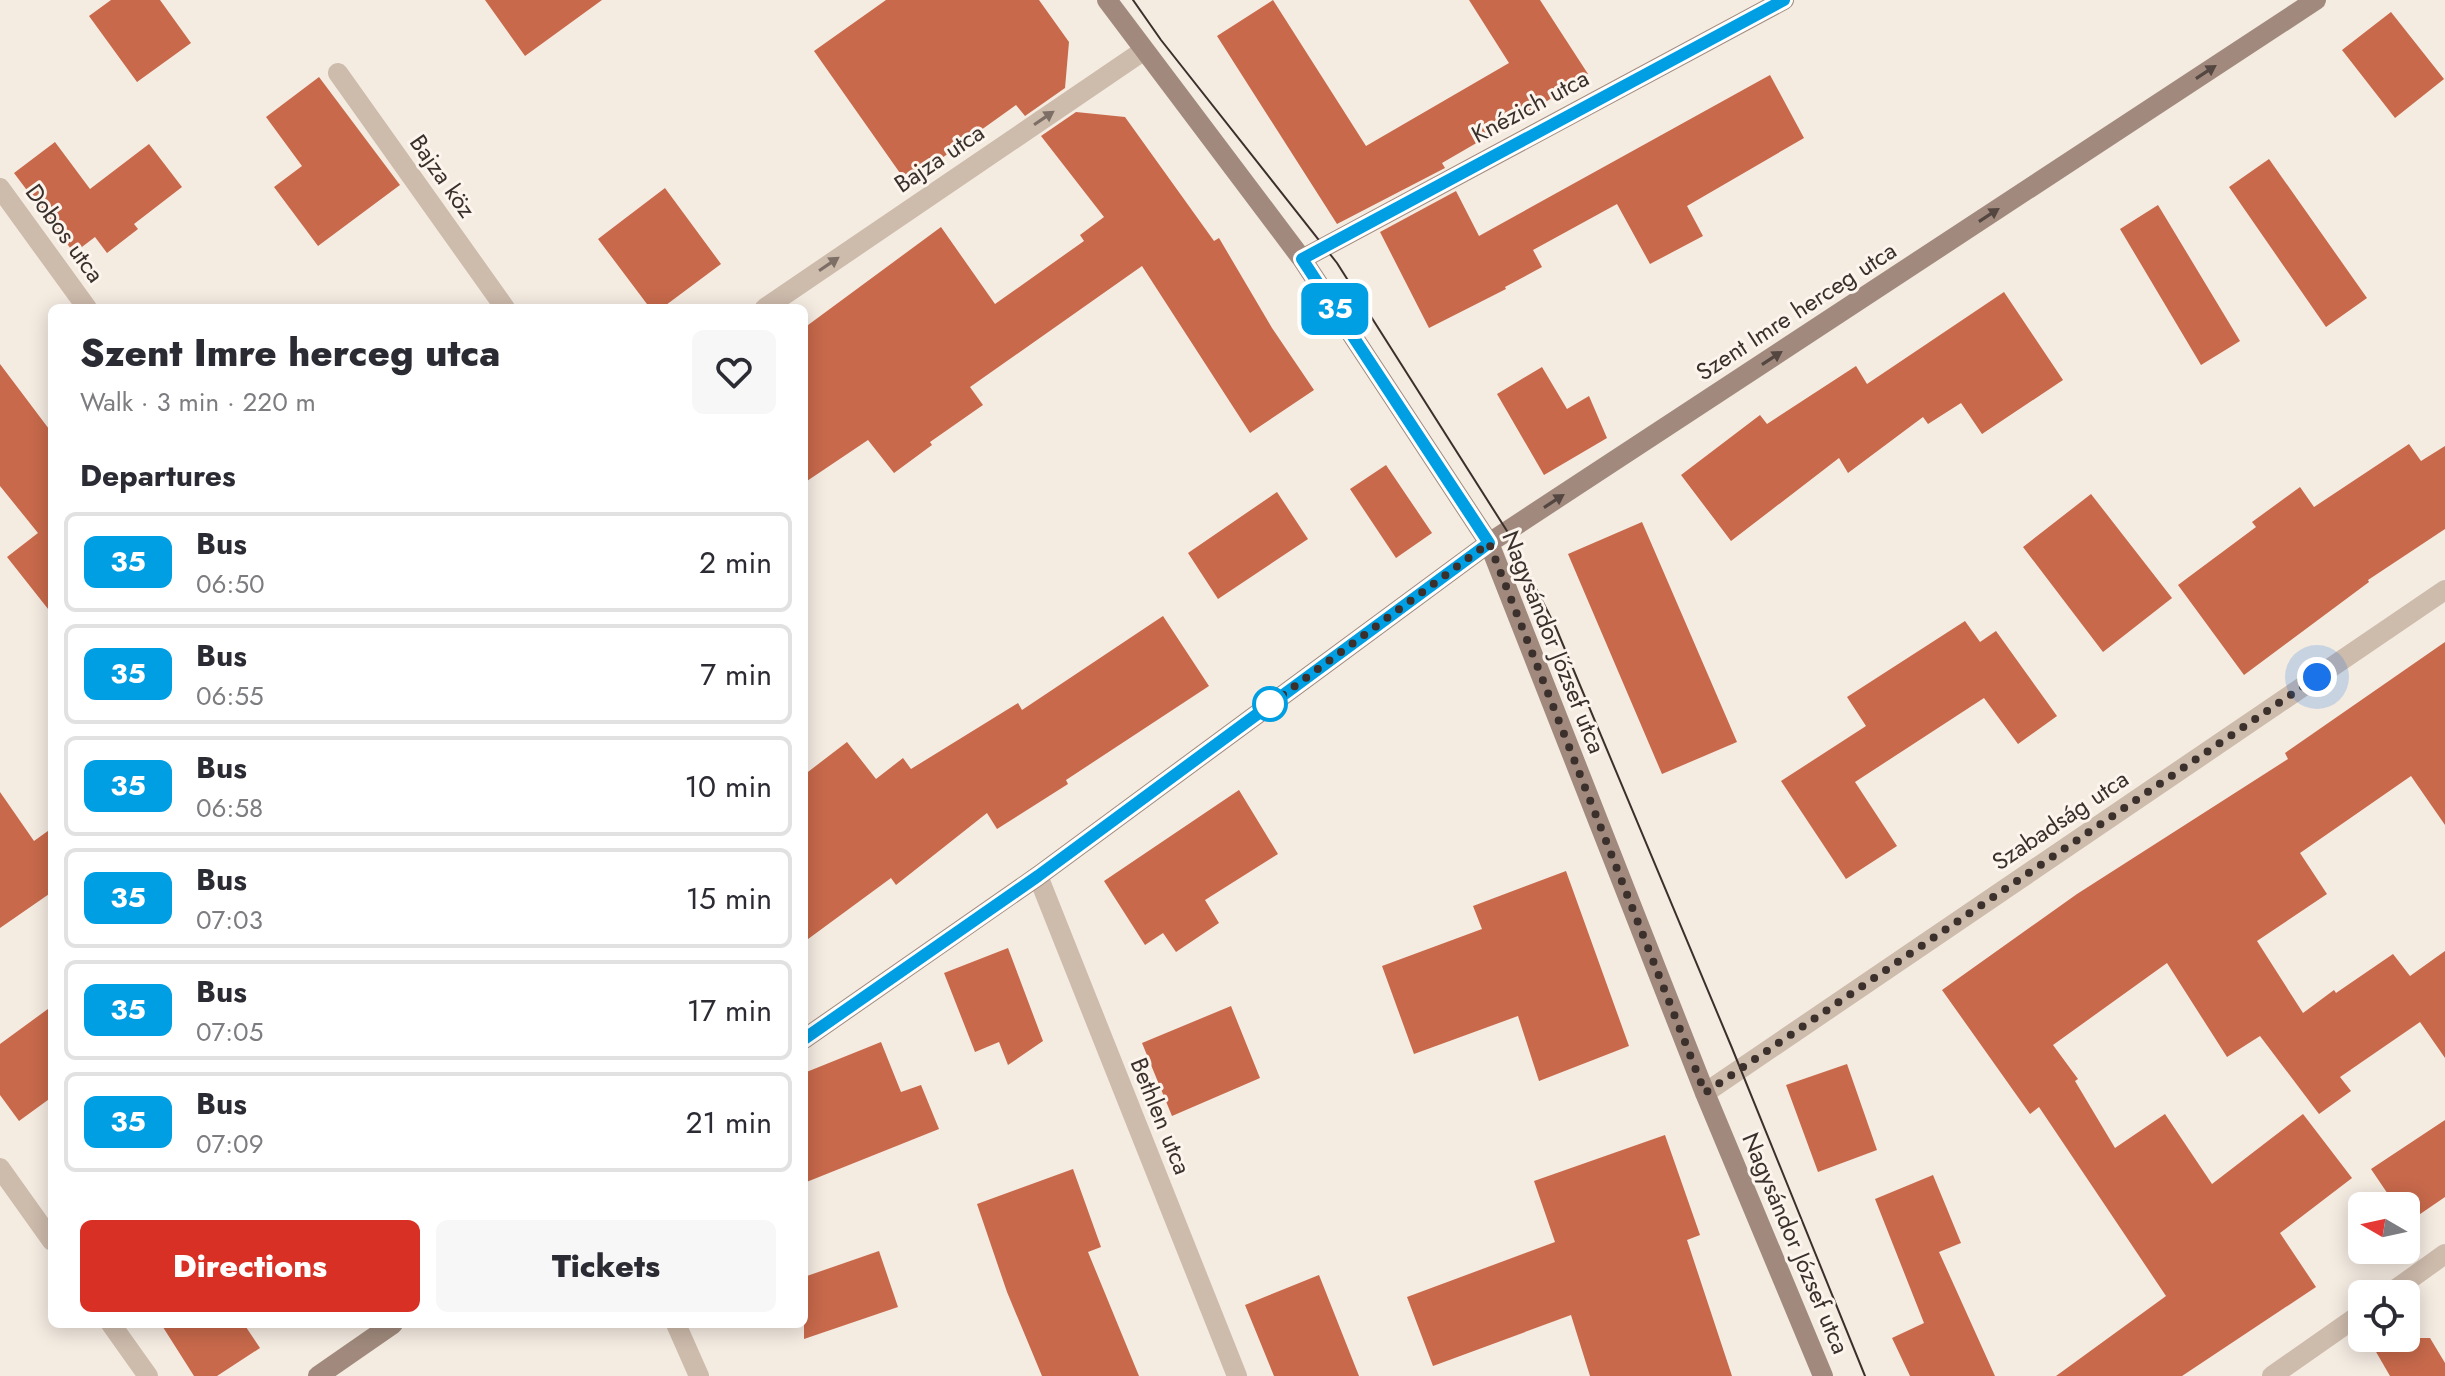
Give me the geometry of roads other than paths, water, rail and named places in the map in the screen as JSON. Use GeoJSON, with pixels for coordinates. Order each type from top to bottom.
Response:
{"type":"FeatureCollection","features":[{"type":"Feature","properties":{"kind":"street","name":"Nagysándor József utca"},"geometry":{"type":"LineString","coordinates":[[1107,0],[1302,259],[1489,543],[1705,1093],[1823,1376]]}},
{"type":"Feature","properties":{"kind":"street","name":"Knézich utca"},"geometry":{"type":"LineString","coordinates":[[1302,259],[1784,0]]}},
{"type":"Feature","properties":{"kind":"street","name":"Szent Imre herceg utca"},"geometry":{"type":"LineString","coordinates":[[808,1036],[1038,876],[1489,543],[2316,0]]}},
{"type":"Feature","properties":{"kind":"street","name":"Bajza utca"},"geometry":{"type":"LineString","coordinates":[[771,304],[1143,51]]}},
{"type":"Feature","properties":{"kind":"street","name":"Bajza köz"},"geometry":{"type":"LineString","coordinates":[[338,73],[502,304]]}},
{"type":"Feature","properties":{"kind":"street","name":"Dobos utca"},"geometry":{"type":"LineString","coordinates":[[0,188],[84,304]]}},
{"type":"Feature","properties":{"kind":"street","name":"Szabadság utca"},"geometry":{"type":"LineString","coordinates":[[1705,1093],[2445,590]]}},
{"type":"Feature","properties":{"kind":"street","name":"Bethlen utca"},"geometry":{"type":"LineString","coordinates":[[1038,876],[1237,1376]]}},
{"type":"Feature","properties":{"kind":"street"},"geometry":{"type":"LineString","coordinates":[[0,1168],[48,1235]]}},
{"type":"Feature","properties":{"kind":"street"},"geometry":{"type":"LineString","coordinates":[[2409,1280],[2445,1254]]}},
{"type":"Feature","properties":{"kind":"street"},"geometry":{"type":"LineString","coordinates":[[2272,1376],[2348,1323]]}},
{"type":"Feature","properties":{"kind":"street"},"geometry":{"type":"LineString","coordinates":[[114,1328],[148,1376]]}},
{"type":"Feature","properties":{"kind":"street"},"geometry":{"type":"LineString","coordinates":[[318,1376],[387,1328]]}},
{"type":"Feature","properties":{"kind":"street"},"geometry":{"type":"LineString","coordinates":[[678,1328],[699,1376]]}},
{"type":"Feature","properties":{"kind":"tram line"},"geometry":{"type":"LineString","coordinates":[[1133,0],[1337,263],[1507,531],[1556,628],[1865,1376]]}}]}
